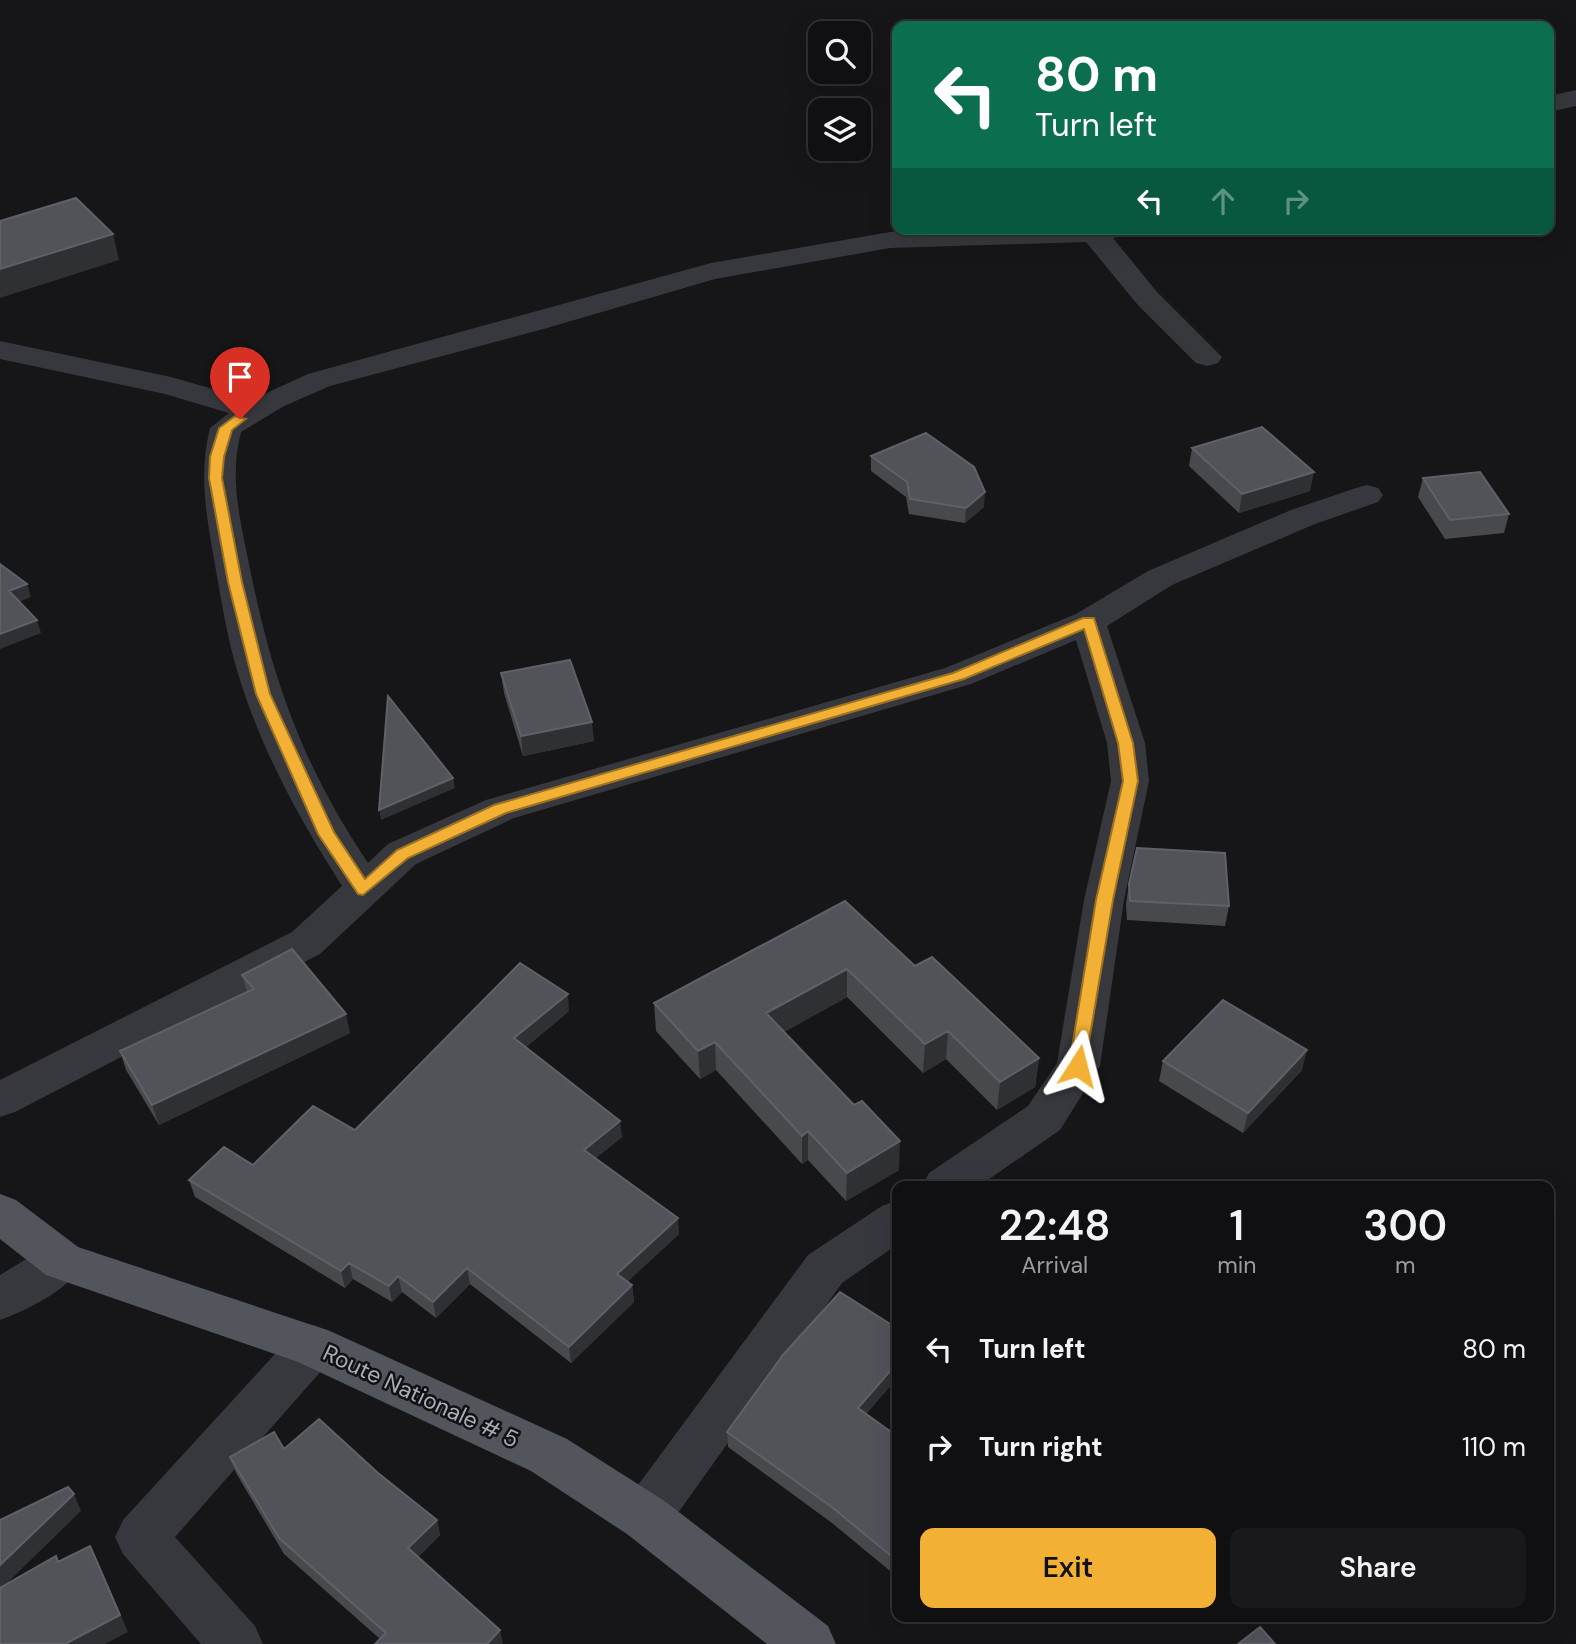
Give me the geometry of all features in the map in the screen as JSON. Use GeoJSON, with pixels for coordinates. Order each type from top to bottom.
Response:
{"type":"FeatureCollection","features":[{"type":"Feature","properties":{"kind":"main road","name":"Route Nationale # 5"},"geometry":{"type":"LineString","coordinates":[[0,1213],[62,1261],[313,1346],[549,1455],[645,1517],[809,1644]]}},
{"type":"Feature","properties":{"kind":"street"},"geometry":{"type":"LineString","coordinates":[[1554,103],[1576,98]]}},
{"type":"Feature","properties":{"kind":"street"},"geometry":{"type":"LineString","coordinates":[[363,889],[326,834],[263,694],[235,582],[216,478],[217,457],[226,428],[253,410],[319,380],[537,323],[710,271],[890,240],[1010,235]]}},
{"type":"Feature","properties":{"kind":"street"},"geometry":{"type":"LineString","coordinates":[[1108,235],[1147,298],[1206,357]]}},
{"type":"Feature","properties":{"kind":"street"},"geometry":{"type":"LineString","coordinates":[[0,350],[171,386],[253,410]]}},
{"type":"Feature","properties":{"kind":"street"},"geometry":{"type":"LineString","coordinates":[[0,1100],[306,943],[402,854],[500,809],[958,676],[1088,622],[1160,578],[1303,517],[1367,495]]}},
{"type":"Feature","properties":{"kind":"street"},"geometry":{"type":"LineString","coordinates":[[952,1181],[1044,1118],[1078,1066],[1104,900],[1130,781],[1126,743],[1088,622]]}},
{"type":"Feature","properties":{"kind":"street"},"geometry":{"type":"LineString","coordinates":[[645,1517],[825,1269],[892,1223]]}},
{"type":"Feature","properties":{"kind":"street"},"geometry":{"type":"LineString","coordinates":[[0,1300],[62,1261]]}},
{"type":"Feature","properties":{"kind":"street"},"geometry":{"type":"LineString","coordinates":[[236,1644],[141,1537],[313,1346]]}},
{"type":"Feature","properties":{"kind":"building"},"geometry":{"type":"Polygon","coordinates":[[[76,198],[113,234],[0,269],[0,221],[76,198]]]}},
{"type":"Feature","properties":{"kind":"building"},"geometry":{"type":"Polygon","coordinates":[[[1262,427],[1314,472],[1242,494],[1192,448],[1262,427]]]}},
{"type":"Feature","properties":{"kind":"building"},"geometry":{"type":"Polygon","coordinates":[[[926,433],[974,467],[985,492],[966,508],[910,499],[907,482],[871,456],[926,433]]]}},
{"type":"Feature","properties":{"kind":"building"},"geometry":{"type":"Polygon","coordinates":[[[1480,472],[1509,514],[1450,520],[1423,478],[1480,472]]]}},
{"type":"Feature","properties":{"kind":"building"},"geometry":{"type":"Polygon","coordinates":[[[0,564],[27,584],[9,591],[37,620],[0,634],[0,564]]]}},
{"type":"Feature","properties":{"kind":"building"},"geometry":{"type":"Polygon","coordinates":[[[570,660],[592,722],[521,736],[501,673],[570,660]]]}},
{"type":"Feature","properties":{"kind":"building"},"geometry":{"type":"Polygon","coordinates":[[[388,696],[453,778],[379,810],[388,696]]]}},
{"type":"Feature","properties":{"kind":"building"},"geometry":{"type":"Polygon","coordinates":[[[1137,848],[1225,853],[1229,906],[1130,901],[1129,884],[1137,848]]]}},
{"type":"Feature","properties":{"kind":"building"},"geometry":{"type":"Polygon","coordinates":[[[845,901],[915,966],[932,957],[1039,1058],[1000,1082],[948,1031],[925,1044],[847,969],[766,1013],[854,1105],[862,1101],[900,1141],[847,1173],[808,1131],[802,1136],[715,1042],[698,1051],[654,1003],[845,901]]]}},
{"type":"Feature","properties":{"kind":"building"},"geometry":{"type":"Polygon","coordinates":[[[292,949],[346,1014],[152,1105],[120,1051],[254,989],[242,975],[292,949]]]}},
{"type":"Feature","properties":{"kind":"building"},"geometry":{"type":"Polygon","coordinates":[[[520,963],[568,994],[514,1038],[620,1121],[584,1150],[678,1218],[617,1274],[632,1285],[569,1347],[467,1268],[433,1302],[398,1276],[389,1286],[349,1263],[341,1271],[189,1180],[224,1147],[253,1165],[313,1106],[355,1130],[520,963]]]}},
{"type":"Feature","properties":{"kind":"building"},"geometry":{"type":"Polygon","coordinates":[[[1223,1000],[1307,1050],[1248,1113],[1163,1061],[1223,1000]]]}},
{"type":"Feature","properties":{"kind":"building"},"geometry":{"type":"Polygon","coordinates":[[[840,1292],[892,1325],[892,1369],[858,1408],[892,1433],[892,1557],[833,1508],[727,1432],[783,1355],[840,1292]]]}},
{"type":"Feature","properties":{"kind":"building"},"geometry":{"type":"Polygon","coordinates":[[[319,1419],[378,1473],[437,1520],[408,1548],[500,1630],[487,1644],[375,1644],[386,1633],[279,1538],[230,1457],[274,1432],[284,1449],[319,1419]]]}},
{"type":"Feature","properties":{"kind":"building"},"geometry":{"type":"Polygon","coordinates":[[[68,1487],[74,1494],[0,1565],[0,1520],[68,1487]]]}},
{"type":"Feature","properties":{"kind":"building"},"geometry":{"type":"Polygon","coordinates":[[[90,1546],[120,1615],[65,1644],[0,1644],[0,1588],[56,1556],[58,1562],[90,1546]]]}},
{"type":"Feature","properties":{"kind":"building"},"geometry":{"type":"Polygon","coordinates":[[[1260,1627],[1275,1644],[1238,1644],[1260,1627]]]}},
{"type":"Feature","properties":{"kind":"route"},"geometry":{"type":"LineString","coordinates":[[240,419],[226,428],[217,457],[216,478],[235,582],[263,694],[326,834],[363,889],[402,854],[500,809],[958,676],[1088,622],[1126,743],[1130,781],[1104,900],[1078,1066]]}}]}
